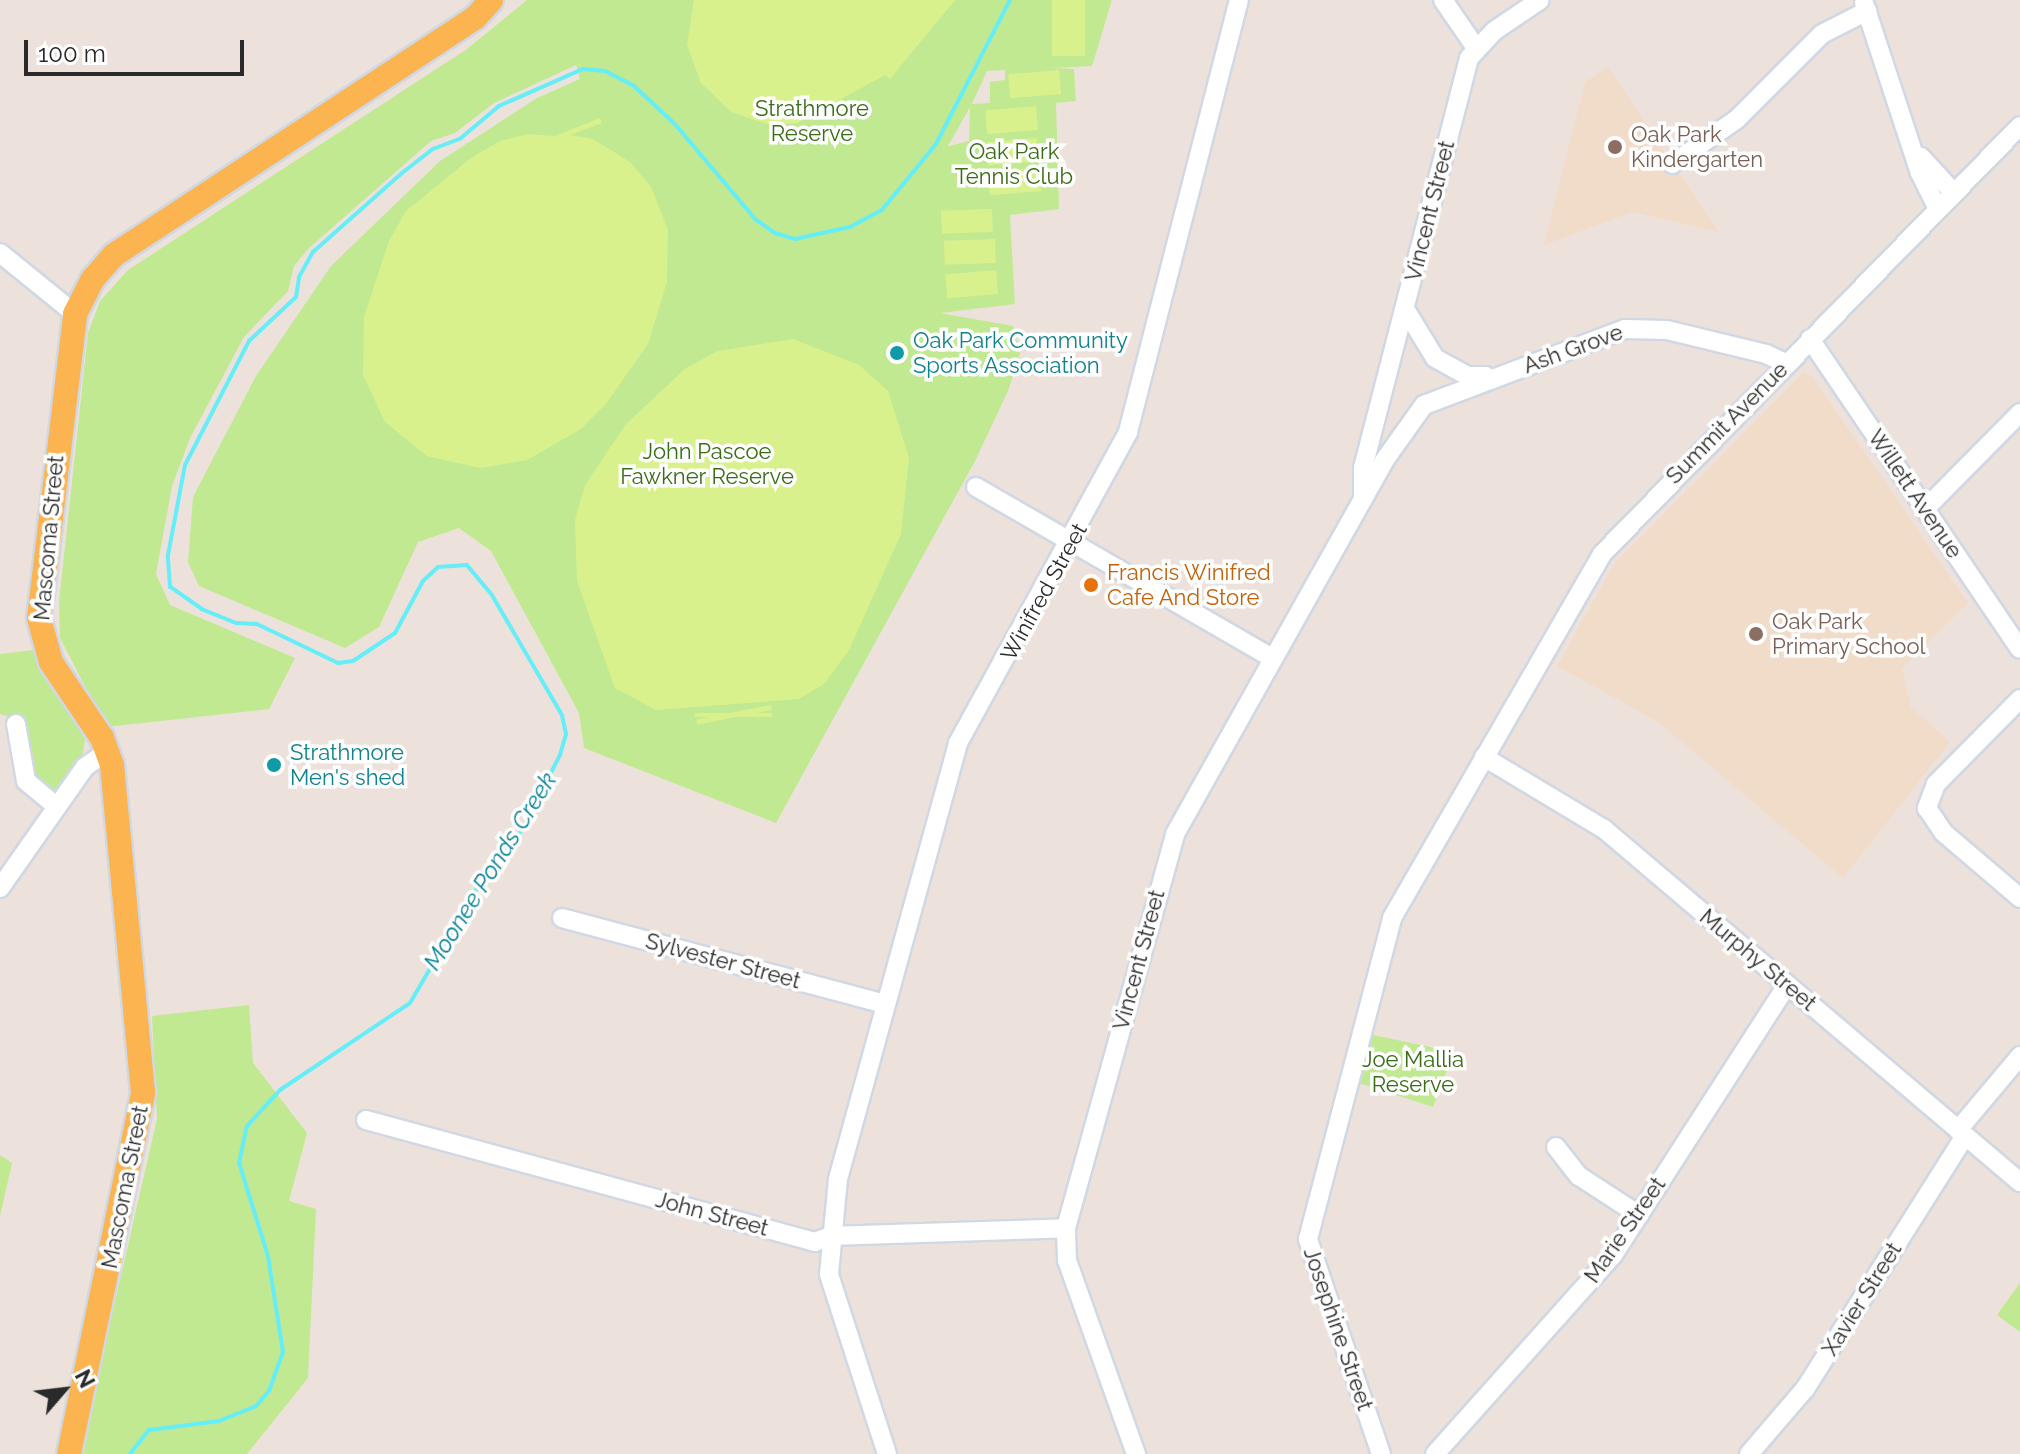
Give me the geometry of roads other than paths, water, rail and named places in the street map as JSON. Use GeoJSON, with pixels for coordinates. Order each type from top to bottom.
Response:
{"type":"FeatureCollection","features":[{"type":"Feature","properties":{"kind":"main road","name":"Mascoma Street"},"geometry":{"type":"LineString","coordinates":[[69,1454],[143,1093],[108,751],[51,662],[39,618],[75,314],[93,279],[114,255],[475,18],[491,0]]}},
{"type":"Feature","properties":{"kind":"street","name":"Winifred Street"},"geometry":{"type":"LineString","coordinates":[[823,1239],[958,743],[1072,542],[1128,432],[1239,0]]}},
{"type":"Feature","properties":{"kind":"street"},"geometry":{"type":"LineString","coordinates":[[1443,0],[1476,48],[1540,0]]}},
{"type":"Feature","properties":{"kind":"street"},"geometry":{"type":"LineString","coordinates":[[1672,164],[1737,119],[1822,34],[1865,6],[1915,148],[1920,173],[1938,209]]}},
{"type":"Feature","properties":{"kind":"street","name":"Vincent Street"},"geometry":{"type":"LineString","coordinates":[[1363,498],[1363,468],[1375,433],[1405,309],[1476,48]]}},
{"type":"Feature","properties":{"kind":"street","name":"Summit Avenue"},"geometry":{"type":"LineString","coordinates":[[1484,757],[1602,554],[1785,363],[2020,126]]}},
{"type":"Feature","properties":{"kind":"street"},"geometry":{"type":"LineString","coordinates":[[1915,148],[1954,193]]}},
{"type":"Feature","properties":{"kind":"street"},"geometry":{"type":"LineString","coordinates":[[0,253],[75,314]]}},
{"type":"Feature","properties":{"kind":"street","name":"Ash Grove"},"geometry":{"type":"LineString","coordinates":[[1405,309],[1435,358],[1467,376],[1501,375]]}},
{"type":"Feature","properties":{"kind":"street","name":"Ash Grove"},"geometry":{"type":"LineString","coordinates":[[1384,461],[1424,405],[1639,327],[1766,354],[1785,363]]}},
{"type":"Feature","properties":{"kind":"street","name":"Willett Avenue"},"geometry":{"type":"LineString","coordinates":[[1810,339],[2020,649]]}},
{"type":"Feature","properties":{"kind":"street"},"geometry":{"type":"LineString","coordinates":[[1925,509],[2020,413]]}},
{"type":"Feature","properties":{"kind":"street"},"geometry":{"type":"LineString","coordinates":[[1375,433],[1377,452],[1384,461]]}},
{"type":"Feature","properties":{"kind":"street","name":"Vincent Street"},"geometry":{"type":"LineString","coordinates":[[1136,1454],[1067,1260],[1066,1228],[1175,834],[1384,461]]}},
{"type":"Feature","properties":{"kind":"street"},"geometry":{"type":"LineString","coordinates":[[976,487],[1275,654]]}},
{"type":"Feature","properties":{"kind":"street"},"geometry":{"type":"LineString","coordinates":[[2020,699],[1936,784],[1927,808],[1944,833],[2020,898]]}},
{"type":"Feature","properties":{"kind":"street"},"geometry":{"type":"LineString","coordinates":[[16,724],[26,781],[57,807]]}},
{"type":"Feature","properties":{"kind":"street"},"geometry":{"type":"LineString","coordinates":[[0,888],[85,767],[108,751]]}},
{"type":"Feature","properties":{"kind":"street","name":"Murphy Street"},"geometry":{"type":"LineString","coordinates":[[1484,757],[1604,829],[2020,1182]]}},
{"type":"Feature","properties":{"kind":"street","name":"Josephine Street"},"geometry":{"type":"LineString","coordinates":[[1381,1454],[1311,1257],[1309,1221],[1388,928],[1484,757]]}},
{"type":"Feature","properties":{"kind":"street","name":"Sylvester Street"},"geometry":{"type":"LineString","coordinates":[[562,918],[885,1004]]}},
{"type":"Feature","properties":{"kind":"street","name":"Marie Street"},"geometry":{"type":"LineString","coordinates":[[1435,1454],[1613,1255],[1787,985]]}},
{"type":"Feature","properties":{"kind":"street","name":"Xavier Street"},"geometry":{"type":"LineString","coordinates":[[1749,1454],[1805,1389],[1961,1133],[2020,1056]]}},
{"type":"Feature","properties":{"kind":"street","name":"John Street"},"geometry":{"type":"LineString","coordinates":[[366,1120],[823,1239],[1066,1228]]}},
{"type":"Feature","properties":{"kind":"street"},"geometry":{"type":"LineString","coordinates":[[1556,1147],[1579,1176],[1639,1215]]}},
{"type":"Feature","properties":{"kind":"street"},"geometry":{"type":"LineString","coordinates":[[823,1239],[819,1272],[838,1314],[887,1454]]}},
{"type":"Feature","properties":{"kind":"waterway","name":"Moonee Ponds Creek"},"geometry":{"type":"LineString","coordinates":[[130,1454],[149,1430],[219,1421],[256,1406],[269,1391],[283,1352],[268,1256],[239,1163],[247,1126],[280,1090],[410,1003],[490,866],[521,831],[560,755],[566,734],[562,715],[492,595],[467,565],[438,567],[423,581],[395,633],[353,661],[338,663],[257,624],[236,623],[202,609],[170,587],[168,555],[185,465],[249,341],[296,297],[299,277],[313,252],[402,173],[433,149],[461,138],[499,106],[583,69],[605,71],[634,86],[674,123],[755,219],[775,233],[795,239],[850,227],[882,210],[936,144],[1010,0]]}},
{"type":"Feature","properties":{"kind":"place","name":"Oak Park Kindergarten"},"geometry":{"type":"Point","coordinates":[1615,147]}},
{"type":"Feature","properties":{"kind":"place","name":"Oak Park Community Sports Association"},"geometry":{"type":"Point","coordinates":[897,353]}},
{"type":"Feature","properties":{"kind":"place","name":"Francis Winifred Cafe And Store"},"geometry":{"type":"Point","coordinates":[1091,585]}},
{"type":"Feature","properties":{"kind":"place","name":"Oak Park Primary School"},"geometry":{"type":"Point","coordinates":[1756,634]}},
{"type":"Feature","properties":{"kind":"place","name":"Strathmore Men's shed"},"geometry":{"type":"Point","coordinates":[274,765]}},
{"type":"Feature","properties":{"kind":"park label","name":"Strathmore Reserve"},"geometry":{"type":"Point","coordinates":[812,120]}},
{"type":"Feature","properties":{"kind":"park label","name":"Oak Park Tennis Club"},"geometry":{"type":"Point","coordinates":[1014,164]}},
{"type":"Feature","properties":{"kind":"park label","name":"John Pascoe Fawkner Reserve"},"geometry":{"type":"Point","coordinates":[707,464]}},
{"type":"Feature","properties":{"kind":"park label","name":"Joe Mallia Reserve"},"geometry":{"type":"Point","coordinates":[1413,1072]}}]}
